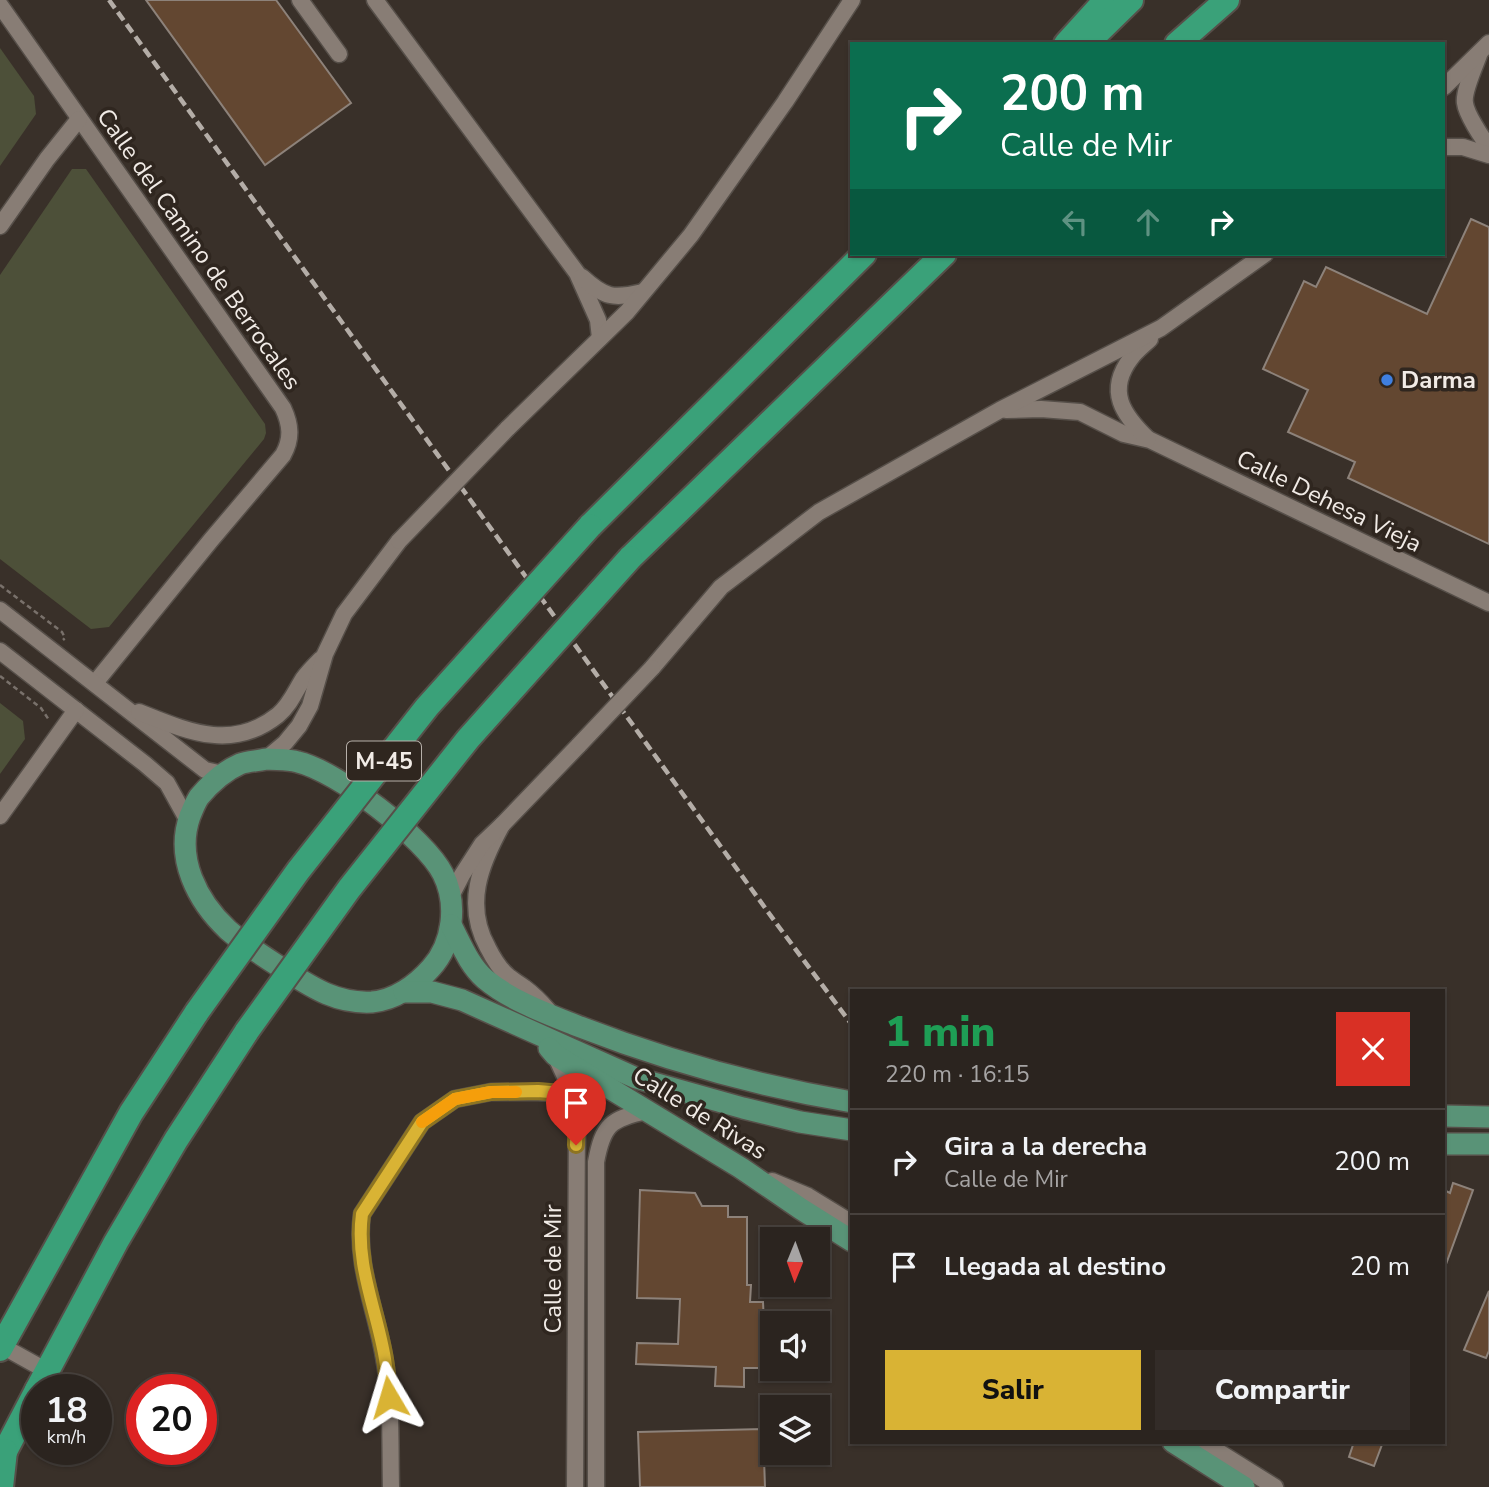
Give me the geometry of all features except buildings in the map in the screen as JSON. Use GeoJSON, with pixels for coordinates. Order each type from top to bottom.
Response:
{"type":"FeatureCollection","features":[{"type":"Feature","properties":{"kind":"highway"},"geometry":{"type":"LineString","coordinates":[[1068,42],[1106,0]]}},
{"type":"Feature","properties":{"kind":"highway"},"geometry":{"type":"LineString","coordinates":[[1091,42],[1131,0]]}},
{"type":"Feature","properties":{"kind":"highway"},"geometry":{"type":"LineString","coordinates":[[1163,42],[1206,0]]}},
{"type":"Feature","properties":{"kind":"highway"},"geometry":{"type":"LineString","coordinates":[[1179,42],[1227,0]]}},
{"type":"Feature","properties":{"kind":"highway","name":"M-45"},"geometry":{"type":"LineString","coordinates":[[1,1347],[131,1113],[197,1012],[298,871],[427,707],[590,526],[862,256]]}},
{"type":"Feature","properties":{"kind":"highway","name":"M-45"},"geometry":{"type":"LineString","coordinates":[[45,1374],[116,1242],[176,1140],[247,1031],[349,889],[468,739],[630,558],[942,256]]}},
{"type":"Feature","properties":{"kind":"highway","name":"M-45"},"geometry":{"type":"LineString","coordinates":[[2,1456],[21,1420]]}},
{"type":"Feature","properties":{"kind":"highway"},"geometry":{"type":"LineString","coordinates":[[1,1487],[2,1456]]}},
{"type":"Feature","properties":{"kind":"main road"},"geometry":{"type":"LineString","coordinates":[[266,760],[298,762],[335,777],[378,808],[425,849],[443,874],[450,898],[451,925],[446,944],[438,961],[404,992],[379,1001],[359,1003],[317,990],[266,958],[229,930],[198,892],[188,871],[184,846],[188,821],[195,803],[223,774],[241,764],[266,760]]}},
{"type":"Feature","properties":{"kind":"main road"},"geometry":{"type":"LineString","coordinates":[[451,925],[471,963],[484,977],[498,988],[556,1017],[647,1052],[707,1070],[772,1087],[850,1102]]}},
{"type":"Feature","properties":{"kind":"main road","name":"Calle de Rivas"},"geometry":{"type":"LineString","coordinates":[[404,992],[432,992],[462,1000],[539,1035],[555,1055],[740,1168],[850,1240]]}},
{"type":"Feature","properties":{"kind":"main road"},"geometry":{"type":"LineString","coordinates":[[539,1035],[636,1078],[800,1122],[850,1130]]}},
{"type":"Feature","properties":{"kind":"main road"},"geometry":{"type":"LineString","coordinates":[[1445,1116],[1489,1117]]}},
{"type":"Feature","properties":{"kind":"main road"},"geometry":{"type":"LineString","coordinates":[[1445,1144],[1489,1144]]}},
{"type":"Feature","properties":{"kind":"main road"},"geometry":{"type":"LineString","coordinates":[[1176,1444],[1244,1487]]}},
{"type":"Feature","properties":{"kind":"street"},"geometry":{"type":"LineString","coordinates":[[300,0],[339,54]]}},
{"type":"Feature","properties":{"kind":"street"},"geometry":{"type":"LineString","coordinates":[[375,0],[577,273],[595,290],[609,296],[643,292]]}},
{"type":"Feature","properties":{"kind":"street"},"geometry":{"type":"LineString","coordinates":[[266,760],[299,726],[310,706],[325,654],[344,614],[399,541],[507,429],[627,312],[691,235],[852,0]]}},
{"type":"Feature","properties":{"kind":"street","name":"Calle del Camino de Berrocales"},"geometry":{"type":"LineString","coordinates":[[0,5],[283,408],[289,424],[288,446],[283,455],[94,683]]}},
{"type":"Feature","properties":{"kind":"street"},"geometry":{"type":"LineString","coordinates":[[1445,86],[1484,49]]}},
{"type":"Feature","properties":{"kind":"street"},"geometry":{"type":"LineString","coordinates":[[1484,49],[1468,86],[1465,103],[1480,137],[1489,146]]}},
{"type":"Feature","properties":{"kind":"street"},"geometry":{"type":"LineString","coordinates":[[0,226],[79,119]]}},
{"type":"Feature","properties":{"kind":"street"},"geometry":{"type":"LineString","coordinates":[[1445,147],[1463,147],[1489,155]]}},
{"type":"Feature","properties":{"kind":"street"},"geometry":{"type":"LineString","coordinates":[[450,898],[482,844],[652,667],[721,587],[819,512],[1000,411],[1161,328],[1262,256]]}},
{"type":"Feature","properties":{"kind":"street"},"geometry":{"type":"LineString","coordinates":[[577,273],[598,320],[600,338]]}},
{"type":"Feature","properties":{"kind":"street","name":"Calle Dehesa Vieja"},"geometry":{"type":"LineString","coordinates":[[1150,440],[1130,421],[1121,406],[1119,389],[1122,374],[1131,357],[1161,328]]}},
{"type":"Feature","properties":{"kind":"street","name":"Calle Dehesa Vieja"},"geometry":{"type":"LineString","coordinates":[[1000,411],[1041,409],[1080,412],[1125,434],[1150,440],[1489,603]]}},
{"type":"Feature","properties":{"kind":"street"},"geometry":{"type":"LineString","coordinates":[[0,610],[205,770],[223,774]]}},
{"type":"Feature","properties":{"kind":"street"},"geometry":{"type":"LineString","coordinates":[[0,651],[167,783],[188,821]]}},
{"type":"Feature","properties":{"kind":"street"},"geometry":{"type":"LineString","coordinates":[[124,706],[187,730],[226,737],[253,729],[278,715],[325,654]]}},
{"type":"Feature","properties":{"kind":"street"},"geometry":{"type":"LineString","coordinates":[[0,816],[76,710]]}},
{"type":"Feature","properties":{"kind":"street"},"geometry":{"type":"LineString","coordinates":[[502,825],[488,852],[480,877],[475,900],[477,919],[494,960],[507,975],[527,989],[556,1017]]}},
{"type":"Feature","properties":{"kind":"street","name":"Calle de Mir"},"geometry":{"type":"LineString","coordinates":[[555,1055],[573,1094],[577,1118],[575,1487]]}},
{"type":"Feature","properties":{"kind":"street"},"geometry":{"type":"LineString","coordinates":[[391,1487],[389,1397],[385,1358],[361,1261],[359,1232],[362,1214],[422,1122],[455,1099],[491,1092],[538,1091],[573,1094]]}},
{"type":"Feature","properties":{"kind":"street","name":"Calle de Mir"},"geometry":{"type":"LineString","coordinates":[[596,1487],[596,1162],[600,1141],[608,1126],[626,1115],[647,1111]]}},
{"type":"Feature","properties":{"kind":"street"},"geometry":{"type":"LineString","coordinates":[[740,1168],[808,1196],[850,1222]]}},
{"type":"Feature","properties":{"kind":"street","name":"M-45"},"geometry":{"type":"LineString","coordinates":[[1,1347],[30,1374]]}},
{"type":"Feature","properties":{"kind":"street"},"geometry":{"type":"LineString","coordinates":[[1206,1444],[1275,1487]]}},
{"type":"Feature","properties":{"kind":"path"},"geometry":{"type":"LineString","coordinates":[[0,585],[62,632],[65,638],[54,652]]}},
{"type":"Feature","properties":{"kind":"path"},"geometry":{"type":"LineString","coordinates":[[0,676],[41,708],[58,735]]}},
{"type":"Feature","properties":{"kind":"green space"},"geometry":{"type":"Polygon","coordinates":[[[0,48],[34,96],[36,114],[0,166],[0,48]]]}},
{"type":"Feature","properties":{"kind":"green space"},"geometry":{"type":"Polygon","coordinates":[[[72,169],[86,169],[265,424],[266,433],[264,439],[109,627],[91,629],[0,559],[0,275],[72,169]]]}},
{"type":"Feature","properties":{"kind":"green space"},"geometry":{"type":"Polygon","coordinates":[[[0,703],[23,721],[25,739],[0,774],[0,703]]]}},
{"type":"Feature","properties":{"kind":"railway"},"geometry":{"type":"LineString","coordinates":[[109,0],[850,1022]]}},
{"type":"Feature","properties":{"kind":"slow traffic"},"geometry":{"type":"LineString","coordinates":[[422,1122],[455,1099],[491,1092],[516,1092]]}},
{"type":"Feature","properties":{"kind":"place","name":"Darma"},"geometry":{"type":"Point","coordinates":[1387,380]}},
{"type":"Feature","properties":{"kind":"route"},"geometry":{"type":"LineString","coordinates":[[389,1397],[385,1358],[361,1261],[359,1232],[362,1214],[422,1122],[455,1099],[491,1092],[538,1091],[573,1094],[577,1118],[576,1145]]}}]}
